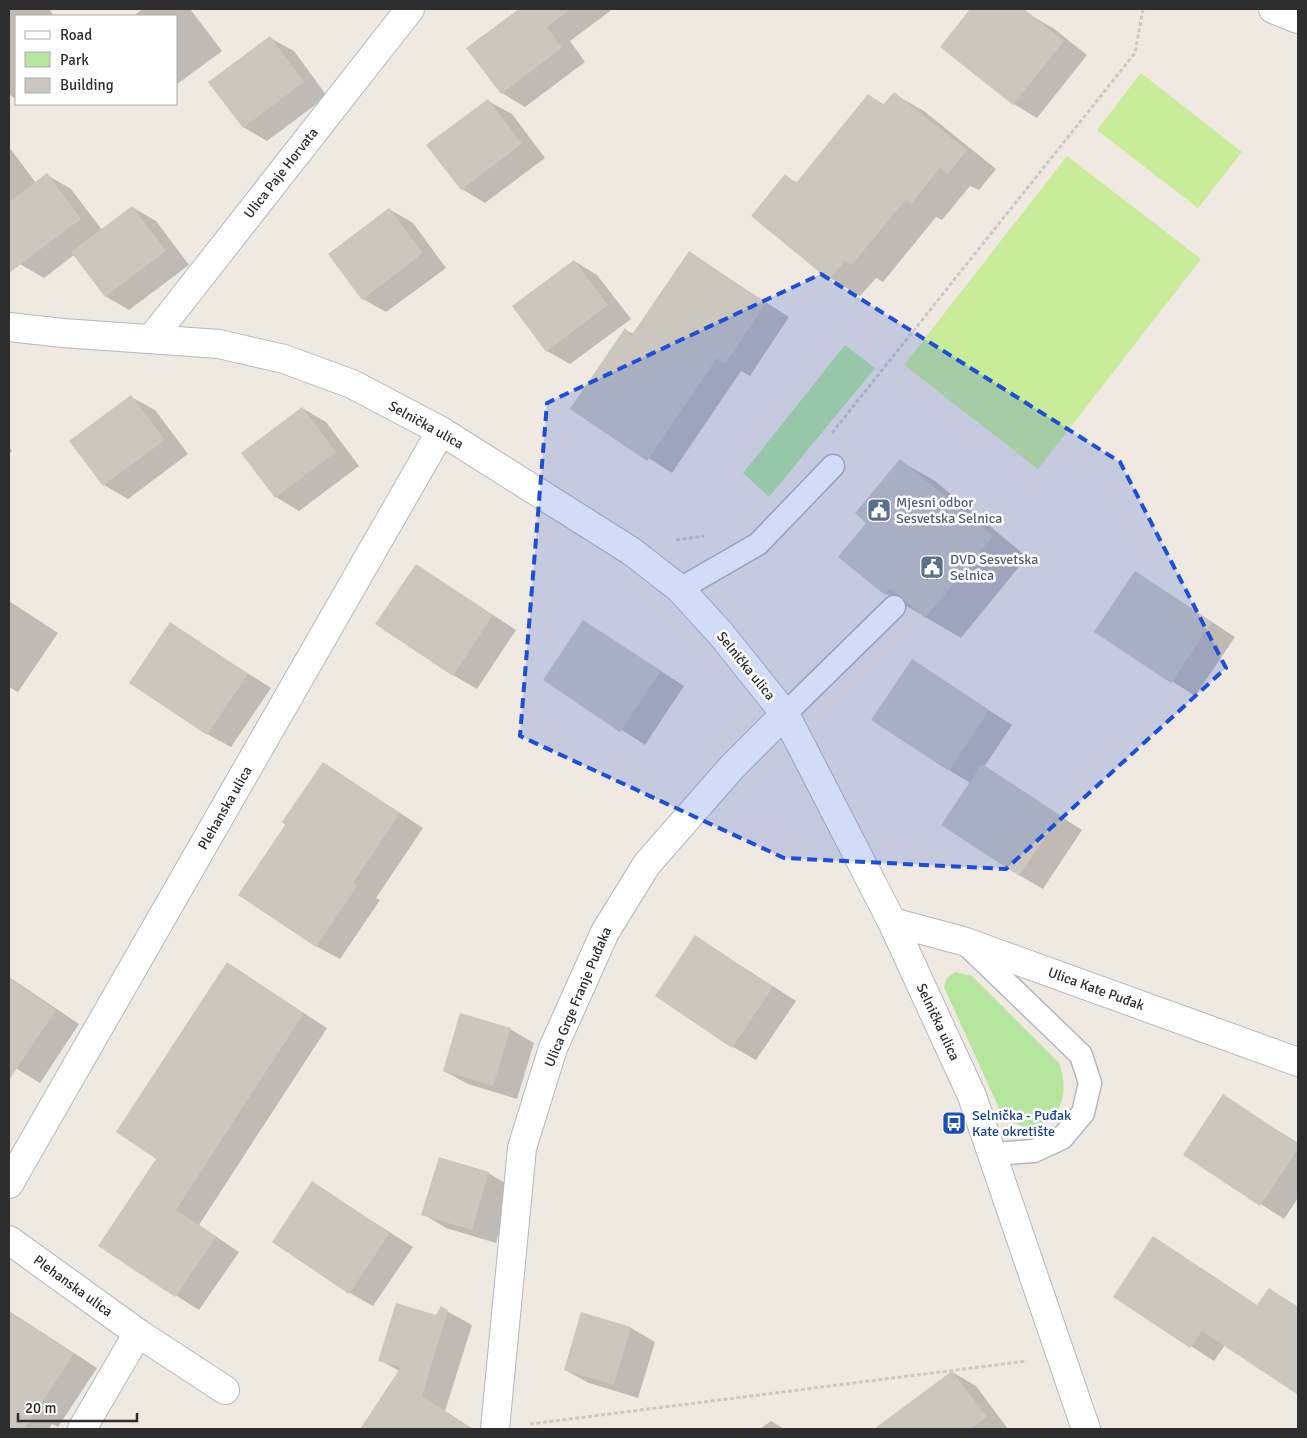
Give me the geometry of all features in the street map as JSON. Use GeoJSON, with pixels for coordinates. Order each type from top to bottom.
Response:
{"type":"FeatureCollection","features":[{"type":"Feature","properties":{"kind":"street","name":"Ulica Paje Horvata"},"geometry":{"type":"LineString","coordinates":[[152,338],[410,9]]}},
{"type":"Feature","properties":{"kind":"street"},"geometry":{"type":"LineString","coordinates":[[1273,9],[1298,19]]}},
{"type":"Feature","properties":{"kind":"street","name":"Selnička ulica"},"geometry":{"type":"LineString","coordinates":[[9,327],[63,333],[219,344],[284,359],[352,384],[441,431],[632,551],[680,589],[721,634],[785,714],[892,922],[972,1096],[1086,1429]]}},
{"type":"Feature","properties":{"kind":"street","name":"Plehanska ulica"},"geometry":{"type":"LineString","coordinates":[[9,1184],[441,431]]}},
{"type":"Feature","properties":{"kind":"street","name":"Ulica Grge Franje Puđaka"},"geometry":{"type":"LineString","coordinates":[[495,1429],[522,1148],[553,1048],[605,932],[647,864],[732,767],[785,714]]}},
{"type":"Feature","properties":{"kind":"street","name":"Ulica Kate Puđak"},"geometry":{"type":"LineString","coordinates":[[892,922],[963,941],[1298,1062]]}},
{"type":"Feature","properties":{"kind":"street","name":"Plehanska ulica"},"geometry":{"type":"LineString","coordinates":[[9,1240],[138,1333],[225,1390]]}},
{"type":"Feature","properties":{"kind":"street"},"geometry":{"type":"LineString","coordinates":[[82,1429],[138,1333]]}},
{"type":"Feature","properties":{"kind":"lane"},"geometry":{"type":"LineString","coordinates":[[680,589],[758,544],[833,466]]}},
{"type":"Feature","properties":{"kind":"lane"},"geometry":{"type":"LineString","coordinates":[[785,714],[894,607]]}},
{"type":"Feature","properties":{"kind":"lane"},"geometry":{"type":"LineString","coordinates":[[963,941],[1081,1055],[1090,1083],[1083,1113],[1062,1138],[1034,1150],[993,1154]]}},
{"type":"Feature","properties":{"kind":"path"},"geometry":{"type":"LineString","coordinates":[[830,435],[1135,53],[1143,9]]}},
{"type":"Feature","properties":{"kind":"path"},"geometry":{"type":"LineString","coordinates":[[632,551],[663,542],[709,535]]}},
{"type":"Feature","properties":{"kind":"path"},"geometry":{"type":"LineString","coordinates":[[495,1429],[1031,1361]]}},
{"type":"Feature","properties":{"kind":"highlighted area"},"geometry":{"type":"Polygon","coordinates":[[[821,274],[1120,462],[1226,668],[1006,869],[784,858],[520,736],[547,403],[821,274]]]}},
{"type":"Feature","properties":{"kind":"green space"},"geometry":{"type":"Polygon","coordinates":[[[1141,73],[1242,152],[1198,208],[1097,130],[1141,73]]]}},
{"type":"Feature","properties":{"kind":"green space"},"geometry":{"type":"Polygon","coordinates":[[[1067,156],[1201,259],[1038,469],[904,365],[1067,156]]]}},
{"type":"Feature","properties":{"kind":"green space"},"geometry":{"type":"Polygon","coordinates":[[[845,345],[875,368],[769,497],[743,473],[845,345]]]}},
{"type":"Feature","properties":{"kind":"green space"},"geometry":{"type":"Polygon","coordinates":[[[955,972],[972,976],[1059,1063],[1064,1088],[1063,1097],[1051,1118],[1035,1128],[1025,1127],[1003,1117],[944,987],[947,978],[955,972]]]}},
{"type":"Feature","properties":{"kind":"building"},"geometry":{"type":"Polygon","coordinates":[[[519,9],[571,9],[547,27],[562,48],[501,94],[466,48],[519,9]]]}},
{"type":"Feature","properties":{"kind":"building"},"geometry":{"type":"Polygon","coordinates":[[[970,9],[1024,9],[1064,41],[1013,105],[940,47],[970,9]]]}},
{"type":"Feature","properties":{"kind":"building"},"geometry":{"type":"Polygon","coordinates":[[[270,36],[304,82],[243,128],[208,82],[270,36]]]}},
{"type":"Feature","properties":{"kind":"building"},"geometry":{"type":"Polygon","coordinates":[[[894,92],[967,150],[948,174],[940,168],[911,204],[906,199],[852,265],[845,261],[829,280],[751,216],[785,174],[796,183],[868,94],[883,105],[894,92]]]}},
{"type":"Feature","properties":{"kind":"building"},"geometry":{"type":"Polygon","coordinates":[[[488,99],[522,144],[461,190],[426,145],[488,99]]]}},
{"type":"Feature","properties":{"kind":"building"},"geometry":{"type":"Polygon","coordinates":[[[47,173],[81,219],[9,273],[9,202],[47,173]]]}},
{"type":"Feature","properties":{"kind":"building"},"geometry":{"type":"Polygon","coordinates":[[[132,206],[166,251],[105,297],[71,252],[132,206]]]}},
{"type":"Feature","properties":{"kind":"building"},"geometry":{"type":"Polygon","coordinates":[[[389,208],[423,253],[362,300],[328,254],[389,208]]]}},
{"type":"Feature","properties":{"kind":"building"},"geometry":{"type":"Polygon","coordinates":[[[689,251],[766,303],[725,364],[717,358],[647,461],[570,409],[625,328],[631,336],[689,251]]]}},
{"type":"Feature","properties":{"kind":"building"},"geometry":{"type":"Polygon","coordinates":[[[574,260],[608,305],[546,352],[512,306],[574,260]]]}},
{"type":"Feature","properties":{"kind":"building"},"geometry":{"type":"Polygon","coordinates":[[[131,395],[165,440],[103,486],[69,441],[131,395]]]}},
{"type":"Feature","properties":{"kind":"building"},"geometry":{"type":"Polygon","coordinates":[[[302,407],[336,452],[275,498],[241,453],[302,407]]]}},
{"type":"Feature","properties":{"kind":"building"},"geometry":{"type":"Polygon","coordinates":[[[900,459],[993,536],[925,618],[890,589],[885,595],[838,557],[866,523],[855,513],[900,459]]]}},
{"type":"Feature","properties":{"kind":"building"},"geometry":{"type":"Polygon","coordinates":[[[416,564],[493,615],[453,676],[375,624],[416,564]]]}},
{"type":"Feature","properties":{"kind":"building"},"geometry":{"type":"Polygon","coordinates":[[[1135,571],[1212,622],[1171,683],[1094,632],[1135,571]]]}},
{"type":"Feature","properties":{"kind":"building"},"geometry":{"type":"Polygon","coordinates":[[[583,620],[661,671],[620,732],[543,680],[583,620]]]}},
{"type":"Feature","properties":{"kind":"building"},"geometry":{"type":"Polygon","coordinates":[[[170,622],[248,674],[207,735],[129,683],[170,622]]]}},
{"type":"Feature","properties":{"kind":"building"},"geometry":{"type":"Polygon","coordinates":[[[912,659],[989,710],[949,771],[871,720],[912,659]]]}},
{"type":"Feature","properties":{"kind":"building"},"geometry":{"type":"Polygon","coordinates":[[[323,762],[400,813],[353,883],[357,886],[316,947],[238,895],[285,825],[282,822],[323,762]]]}},
{"type":"Feature","properties":{"kind":"building"},"geometry":{"type":"Polygon","coordinates":[[[982,764],[1060,815],[1019,876],[941,825],[982,764]]]}},
{"type":"Feature","properties":{"kind":"building"},"geometry":{"type":"Polygon","coordinates":[[[695,935],[773,987],[732,1048],[655,996],[695,935]]]}},
{"type":"Feature","properties":{"kind":"building"},"geometry":{"type":"Polygon","coordinates":[[[227,962],[304,1013],[176,1210],[216,1237],[175,1297],[98,1246],[156,1159],[116,1132],[227,962]]]}},
{"type":"Feature","properties":{"kind":"building"},"geometry":{"type":"Polygon","coordinates":[[[9,978],[56,1010],[9,1080],[9,978]]]}},
{"type":"Feature","properties":{"kind":"building"},"geometry":{"type":"Polygon","coordinates":[[[460,1013],[511,1028],[493,1086],[443,1071],[460,1013]]]}},
{"type":"Feature","properties":{"kind":"building"},"geometry":{"type":"Polygon","coordinates":[[[1223,1094],[1298,1144],[1298,1149],[1260,1206],[1183,1155],[1223,1094]]]}},
{"type":"Feature","properties":{"kind":"building"},"geometry":{"type":"Polygon","coordinates":[[[439,1157],[489,1172],[472,1230],[421,1215],[439,1157]]]}},
{"type":"Feature","properties":{"kind":"building"},"geometry":{"type":"Polygon","coordinates":[[[312,1181],[390,1233],[349,1294],[272,1242],[312,1181]]]}},
{"type":"Feature","properties":{"kind":"building"},"geometry":{"type":"Polygon","coordinates":[[[1153,1236],[1257,1305],[1269,1288],[1298,1307],[1298,1395],[1202,1331],[1190,1348],[1113,1297],[1153,1236]]]}},
{"type":"Feature","properties":{"kind":"building"},"geometry":{"type":"Polygon","coordinates":[[[396,1303],[436,1315],[441,1306],[448,1310],[422,1396],[472,1429],[360,1429],[401,1367],[378,1361],[396,1303]]]}},
{"type":"Feature","properties":{"kind":"building"},"geometry":{"type":"Polygon","coordinates":[[[9,1311],[74,1354],[24,1429],[9,1429],[9,1311]]]}},
{"type":"Feature","properties":{"kind":"building"},"geometry":{"type":"Polygon","coordinates":[[[581,1312],[631,1327],[614,1385],[564,1370],[581,1312]]]}},
{"type":"Feature","properties":{"kind":"building"},"geometry":{"type":"Polygon","coordinates":[[[952,1371],[987,1417],[970,1429],[874,1429],[952,1371]]]}},
{"type":"Feature","properties":{"kind":"place","name":"Mjesni odbor Sesvetska Selnica"},"geometry":{"type":"Point","coordinates":[879,510]}},
{"type":"Feature","properties":{"kind":"place","name":"DVD Sesvetska Selnica"},"geometry":{"type":"Point","coordinates":[932,567]}},
{"type":"Feature","properties":{"kind":"place","name":"Selnička - Puđak Kate okretište"},"geometry":{"type":"Point","coordinates":[954,1123]}}]}
